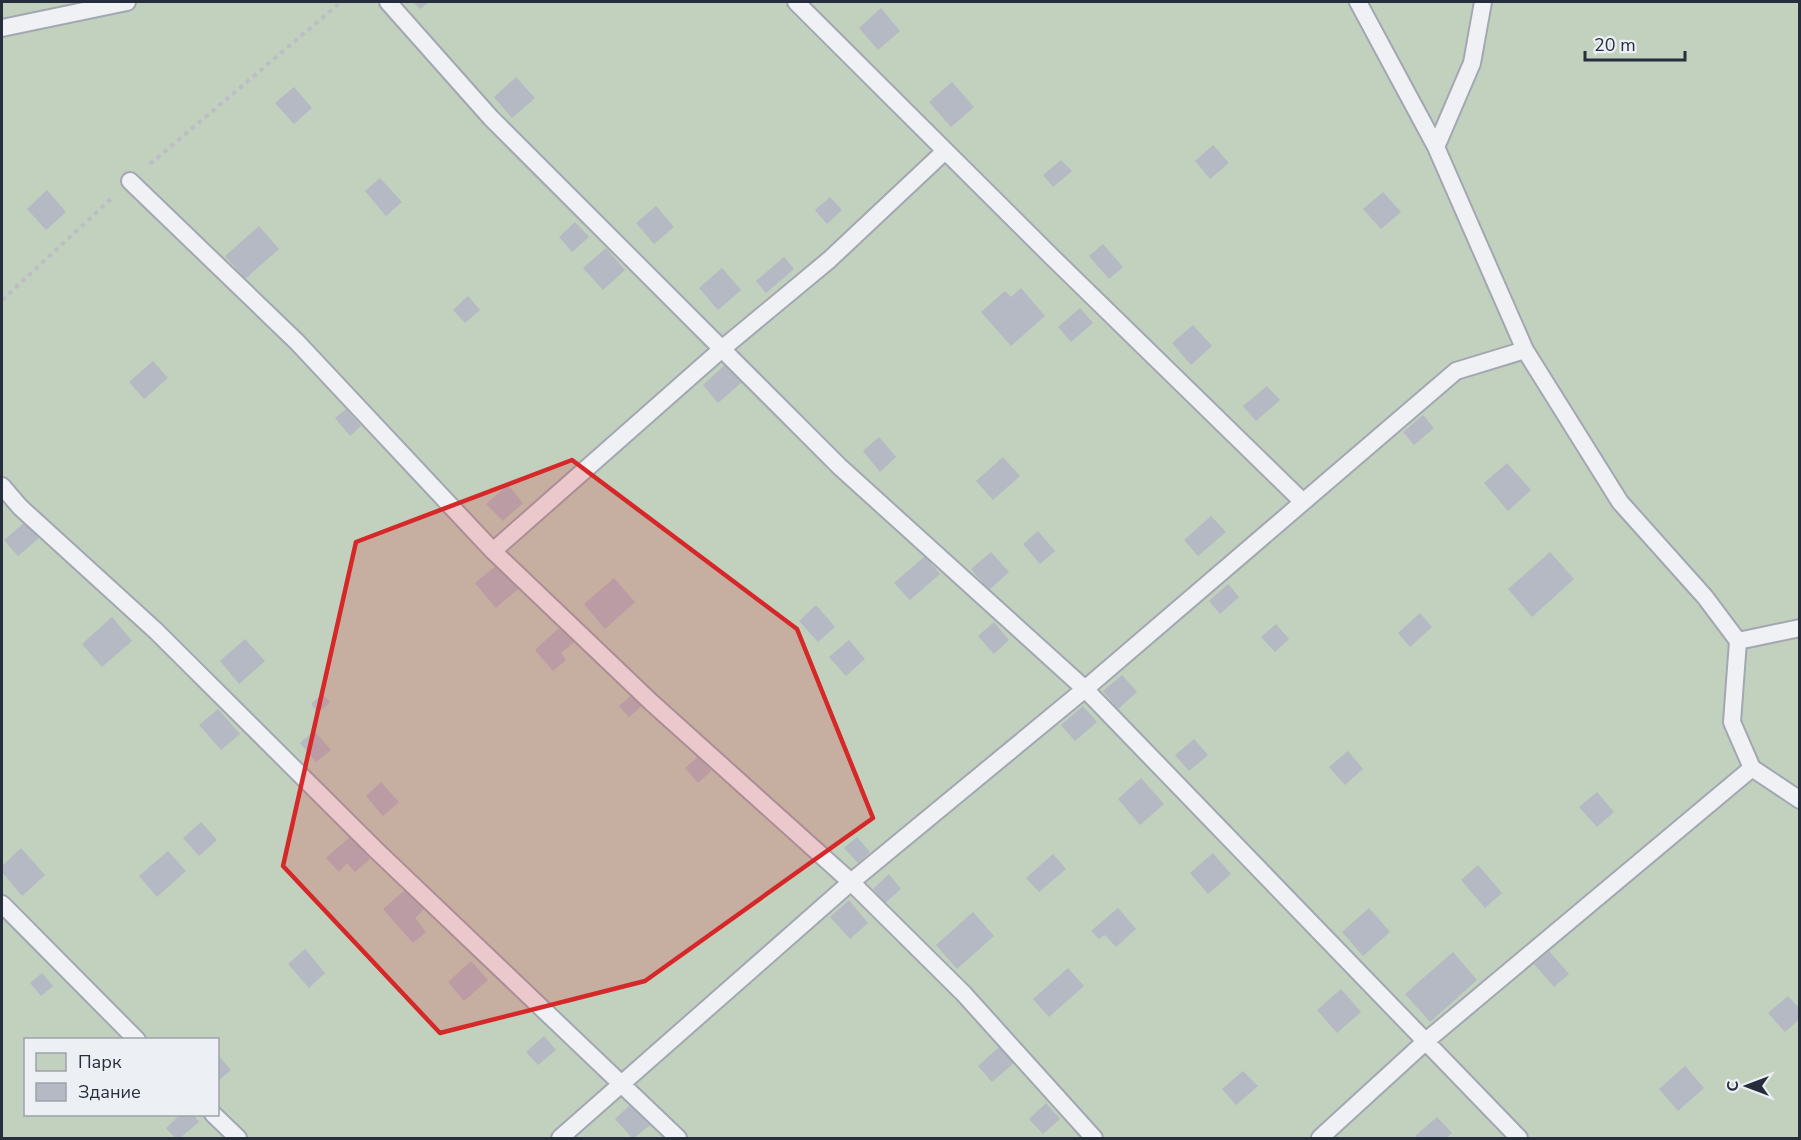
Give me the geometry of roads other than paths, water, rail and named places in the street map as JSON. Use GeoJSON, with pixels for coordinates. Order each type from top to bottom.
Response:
{"type":"FeatureCollection","features":[{"type":"Feature","properties":{"kind":"lane"},"geometry":{"type":"LineString","coordinates":[[2,28],[127,2]]}},
{"type":"Feature","properties":{"kind":"lane"},"geometry":{"type":"LineString","coordinates":[[387,2],[491,118],[840,467],[1085,689],[1519,1138]]}},
{"type":"Feature","properties":{"kind":"lane"},"geometry":{"type":"LineString","coordinates":[[796,2],[1303,502]]}},
{"type":"Feature","properties":{"kind":"lane"},"geometry":{"type":"LineString","coordinates":[[1358,2],[1436,147],[1525,350],[1620,502],[1705,597],[1738,641],[1732,722],[1752,768],[1800,800]]}},
{"type":"Feature","properties":{"kind":"lane"},"geometry":{"type":"LineString","coordinates":[[1436,147],[1472,63],[1483,2]]}},
{"type":"Feature","properties":{"kind":"lane"},"geometry":{"type":"LineString","coordinates":[[492,551],[723,348],[829,260],[945,151]]}},
{"type":"Feature","properties":{"kind":"lane"},"geometry":{"type":"LineString","coordinates":[[130,181],[297,342],[492,551],[651,702],[851,882],[964,994],[1094,1138]]}},
{"type":"Feature","properties":{"kind":"lane"},"geometry":{"type":"LineString","coordinates":[[560,1138],[851,882],[1085,689],[1456,371],[1525,350]]}},
{"type":"Feature","properties":{"kind":"lane"},"geometry":{"type":"LineString","coordinates":[[2,486],[20,507],[156,631],[378,851],[678,1138]]}},
{"type":"Feature","properties":{"kind":"lane"},"geometry":{"type":"LineString","coordinates":[[1738,641],[1800,628]]}},
{"type":"Feature","properties":{"kind":"lane"},"geometry":{"type":"LineString","coordinates":[[1320,1138],[1426,1041],[1752,768]]}},
{"type":"Feature","properties":{"kind":"lane"},"geometry":{"type":"LineString","coordinates":[[2,904],[135,1038]]}},
{"type":"Feature","properties":{"kind":"lane"},"geometry":{"type":"LineString","coordinates":[[215,1116],[238,1138]]}}]}
